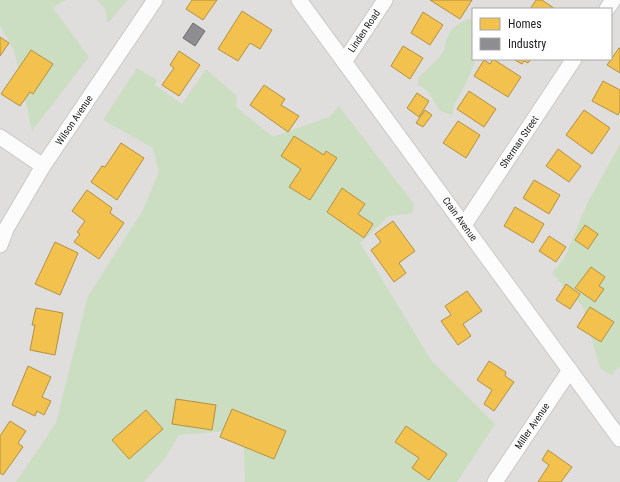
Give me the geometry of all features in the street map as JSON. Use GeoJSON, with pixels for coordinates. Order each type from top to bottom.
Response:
{"type":"FeatureCollection","features":[{"type":"Feature","properties":{"kind":"street","name":"Wilson Avenue"},"geometry":{"type":"LineString","coordinates":[[0,245],[6,229],[43,166],[155,0]]}},
{"type":"Feature","properties":{"kind":"street","name":"Crain Avenue"},"geometry":{"type":"LineString","coordinates":[[299,0],[620,439]]}},
{"type":"Feature","properties":{"kind":"street","name":"Linden Road"},"geometry":{"type":"LineString","coordinates":[[344,62],[385,0]]}},
{"type":"Feature","properties":{"kind":"street","name":"Sherman Street"},"geometry":{"type":"LineString","coordinates":[[464,225],[573,60]]}},
{"type":"Feature","properties":{"kind":"street"},"geometry":{"type":"LineString","coordinates":[[0,137],[43,166]]}},
{"type":"Feature","properties":{"kind":"street","name":"Miller Avenue"},"geometry":{"type":"LineString","coordinates":[[495,482],[570,370]]}},
{"type":"Feature","properties":{"kind":"shaded area"},"geometry":{"type":"Polygon","coordinates":[[[0,0],[620,0],[620,482],[0,482],[0,0]]]}},
{"type":"Feature","properties":{"kind":"green space"},"geometry":{"type":"Polygon","coordinates":[[[0,0],[66,0],[53,8],[89,57],[32,131],[14,50],[0,26],[0,0]]]}},
{"type":"Feature","properties":{"kind":"green space"},"geometry":{"type":"Polygon","coordinates":[[[97,0],[128,0],[108,23],[105,9],[97,0]]]}},
{"type":"Feature","properties":{"kind":"green space"},"geometry":{"type":"Polygon","coordinates":[[[472,18],[472,60],[476,60],[465,85],[454,105],[452,115],[440,111],[427,90],[418,85],[419,77],[442,54],[445,48],[446,39],[454,27],[465,20],[472,18]]]}},
{"type":"Feature","properties":{"kind":"green space"},"geometry":{"type":"Polygon","coordinates":[[[137,68],[157,80],[155,85],[182,104],[206,69],[237,96],[236,107],[273,137],[329,117],[339,106],[414,204],[412,213],[389,216],[360,243],[431,360],[495,424],[457,482],[245,482],[244,447],[228,431],[179,435],[165,458],[144,482],[16,482],[56,423],[88,296],[143,210],[159,172],[153,148],[103,120],[137,68]]]}},
{"type":"Feature","properties":{"kind":"green space"},"geometry":{"type":"Polygon","coordinates":[[[620,144],[620,366],[611,375],[600,368],[583,307],[552,273],[564,259],[587,204],[620,144]]]}},
{"type":"Feature","properties":{"kind":"building: Homes"},"geometry":{"type":"Polygon","coordinates":[[[192,0],[217,0],[203,20],[186,9],[192,0]]]}},
{"type":"Feature","properties":{"kind":"building: Homes"},"geometry":{"type":"Polygon","coordinates":[[[430,0],[472,0],[460,19],[430,0]]]}},
{"type":"Feature","properties":{"kind":"building: Homes"},"geometry":{"type":"Polygon","coordinates":[[[536,0],[542,0],[554,8],[531,8],[536,0]]]}},
{"type":"Feature","properties":{"kind":"building: Homes"},"geometry":{"type":"Polygon","coordinates":[[[242,11],[272,30],[260,49],[250,43],[238,61],[218,49],[242,11]]]}},
{"type":"Feature","properties":{"kind":"building: Homes"},"geometry":{"type":"Polygon","coordinates":[[[423,12],[443,25],[430,45],[411,33],[423,12]]]}},
{"type":"Feature","properties":{"kind":"building: Homes"},"geometry":{"type":"Polygon","coordinates":[[[0,37],[9,43],[0,56],[0,37]]]}},
{"type":"Feature","properties":{"kind":"building: Homes"},"geometry":{"type":"Polygon","coordinates":[[[403,46],[423,58],[410,79],[391,66],[403,46]]]}},
{"type":"Feature","properties":{"kind":"building: Homes"},"geometry":{"type":"Polygon","coordinates":[[[620,48],[620,73],[607,65],[612,60],[620,48]]]}},
{"type":"Feature","properties":{"kind":"building: Homes"},"geometry":{"type":"Polygon","coordinates":[[[31,50],[53,64],[33,94],[30,92],[20,106],[1,94],[31,50]]]}},
{"type":"Feature","properties":{"kind":"building: Homes"},"geometry":{"type":"Polygon","coordinates":[[[179,51],[200,65],[179,96],[162,85],[174,68],[170,65],[179,51]]]}},
{"type":"Feature","properties":{"kind":"building: Homes"},"geometry":{"type":"Polygon","coordinates":[[[484,60],[490,64],[492,60],[495,60],[521,77],[508,97],[474,76],[484,60]]]}},
{"type":"Feature","properties":{"kind":"building: Homes"},"geometry":{"type":"Polygon","coordinates":[[[515,60],[530,60],[528,63],[524,61],[522,64],[515,60]]]}},
{"type":"Feature","properties":{"kind":"building: Homes"},"geometry":{"type":"Polygon","coordinates":[[[603,81],[620,90],[620,111],[618,115],[592,101],[603,81]]]}},
{"type":"Feature","properties":{"kind":"building: Homes"},"geometry":{"type":"Polygon","coordinates":[[[264,85],[285,99],[281,105],[299,116],[288,132],[250,105],[264,85]]]}},
{"type":"Feature","properties":{"kind":"building: Homes"},"geometry":{"type":"Polygon","coordinates":[[[469,91],[496,109],[484,127],[457,109],[469,91]]]}},
{"type":"Feature","properties":{"kind":"building: Homes"},"geometry":{"type":"Polygon","coordinates":[[[417,93],[429,101],[419,117],[407,108],[417,93]]]}},
{"type":"Feature","properties":{"kind":"building: Homes"},"geometry":{"type":"Polygon","coordinates":[[[425,110],[432,115],[423,127],[416,123],[425,110]]]}},
{"type":"Feature","properties":{"kind":"building: Homes"},"geometry":{"type":"Polygon","coordinates":[[[584,110],[610,128],[592,154],[566,135],[584,110]]]}},
{"type":"Feature","properties":{"kind":"building: Homes"},"geometry":{"type":"Polygon","coordinates":[[[458,121],[480,135],[466,158],[443,143],[458,121]]]}},
{"type":"Feature","properties":{"kind":"building: Homes"},"geometry":{"type":"Polygon","coordinates":[[[294,136],[324,155],[326,151],[337,158],[310,200],[289,187],[301,169],[281,156],[294,136]]]}},
{"type":"Feature","properties":{"kind":"building: Homes"},"geometry":{"type":"Polygon","coordinates":[[[121,143],[144,158],[117,200],[91,182],[102,166],[105,167],[121,143]]]}},
{"type":"Feature","properties":{"kind":"building: Homes"},"geometry":{"type":"Polygon","coordinates":[[[558,149],[581,166],[569,182],[546,166],[558,149]]]}},
{"type":"Feature","properties":{"kind":"building: Homes"},"geometry":{"type":"Polygon","coordinates":[[[534,180],[560,195],[549,214],[523,198],[534,180]]]}},
{"type":"Feature","properties":{"kind":"building: Homes"},"geometry":{"type":"Polygon","coordinates":[[[342,188],[365,204],[358,214],[373,224],[364,238],[327,212],[342,188]]]}},
{"type":"Feature","properties":{"kind":"building: Homes"},"geometry":{"type":"Polygon","coordinates":[[[87,190],[112,208],[110,213],[124,223],[99,259],[74,242],[80,234],[77,232],[85,221],[72,211],[87,190]]]}},
{"type":"Feature","properties":{"kind":"building: Homes"},"geometry":{"type":"Polygon","coordinates":[[[515,207],[544,224],[533,243],[504,226],[515,207]]]}},
{"type":"Feature","properties":{"kind":"building: Homes"},"geometry":{"type":"Polygon","coordinates":[[[393,221],[415,251],[399,263],[406,273],[394,282],[371,250],[381,242],[375,234],[393,221]]]}},
{"type":"Feature","properties":{"kind":"building: Homes"},"geometry":{"type":"Polygon","coordinates":[[[585,225],[598,234],[588,249],[575,240],[585,225]]]}},
{"type":"Feature","properties":{"kind":"building: Homes"},"geometry":{"type":"Polygon","coordinates":[[[549,236],[566,247],[556,262],[539,251],[549,236]]]}},
{"type":"Feature","properties":{"kind":"building: Homes"},"geometry":{"type":"Polygon","coordinates":[[[55,242],[78,253],[60,295],[35,284],[55,242]]]}},
{"type":"Feature","properties":{"kind":"building: Homes"},"geometry":{"type":"Polygon","coordinates":[[[591,267],[605,277],[599,286],[604,289],[595,302],[575,288],[591,267]]]}},
{"type":"Feature","properties":{"kind":"building: Homes"},"geometry":{"type":"Polygon","coordinates":[[[566,284],[580,294],[570,309],[556,300],[566,284]]]}},
{"type":"Feature","properties":{"kind":"building: Homes"},"geometry":{"type":"Polygon","coordinates":[[[467,291],[482,311],[463,324],[471,336],[458,345],[441,321],[451,315],[445,306],[467,291]]]}},
{"type":"Feature","properties":{"kind":"building: Homes"},"geometry":{"type":"Polygon","coordinates":[[[590,307],[614,322],[601,342],[577,327],[590,307]]]}},
{"type":"Feature","properties":{"kind":"building: Homes"},"geometry":{"type":"Polygon","coordinates":[[[36,308],[63,313],[55,355],[30,350],[35,325],[32,325],[36,308]]]}},
{"type":"Feature","properties":{"kind":"building: Homes"},"geometry":{"type":"Polygon","coordinates":[[[489,361],[506,372],[505,376],[514,382],[494,411],[484,404],[492,390],[477,380],[489,361]]]}},
{"type":"Feature","properties":{"kind":"building: Homes"},"geometry":{"type":"Polygon","coordinates":[[[28,366],[51,377],[42,397],[51,401],[44,415],[37,411],[35,416],[12,405],[28,366]]]}},
{"type":"Feature","properties":{"kind":"building: Homes"},"geometry":{"type":"Polygon","coordinates":[[[176,399],[216,405],[212,430],[172,424],[176,399]]]}},
{"type":"Feature","properties":{"kind":"building: Homes"},"geometry":{"type":"Polygon","coordinates":[[[232,409],[286,431],[274,459],[220,437],[232,409]]]}},
{"type":"Feature","properties":{"kind":"building: Homes"},"geometry":{"type":"Polygon","coordinates":[[[146,410],[163,429],[129,459],[112,440],[146,410]]]}},
{"type":"Feature","properties":{"kind":"building: Homes"},"geometry":{"type":"Polygon","coordinates":[[[10,421],[26,431],[18,443],[23,447],[3,475],[0,473],[0,436],[10,421]]]}},
{"type":"Feature","properties":{"kind":"building: Homes"},"geometry":{"type":"Polygon","coordinates":[[[406,426],[447,454],[429,480],[412,468],[419,458],[395,442],[406,426]]]}},
{"type":"Feature","properties":{"kind":"building: Homes"},"geometry":{"type":"Polygon","coordinates":[[[548,450],[572,467],[561,482],[538,482],[549,465],[542,460],[548,450]]]}},
{"type":"Feature","properties":{"kind":"building: Industry"},"geometry":{"type":"Polygon","coordinates":[[[193,23],[205,31],[195,46],[183,38],[193,23]]]}}]}
